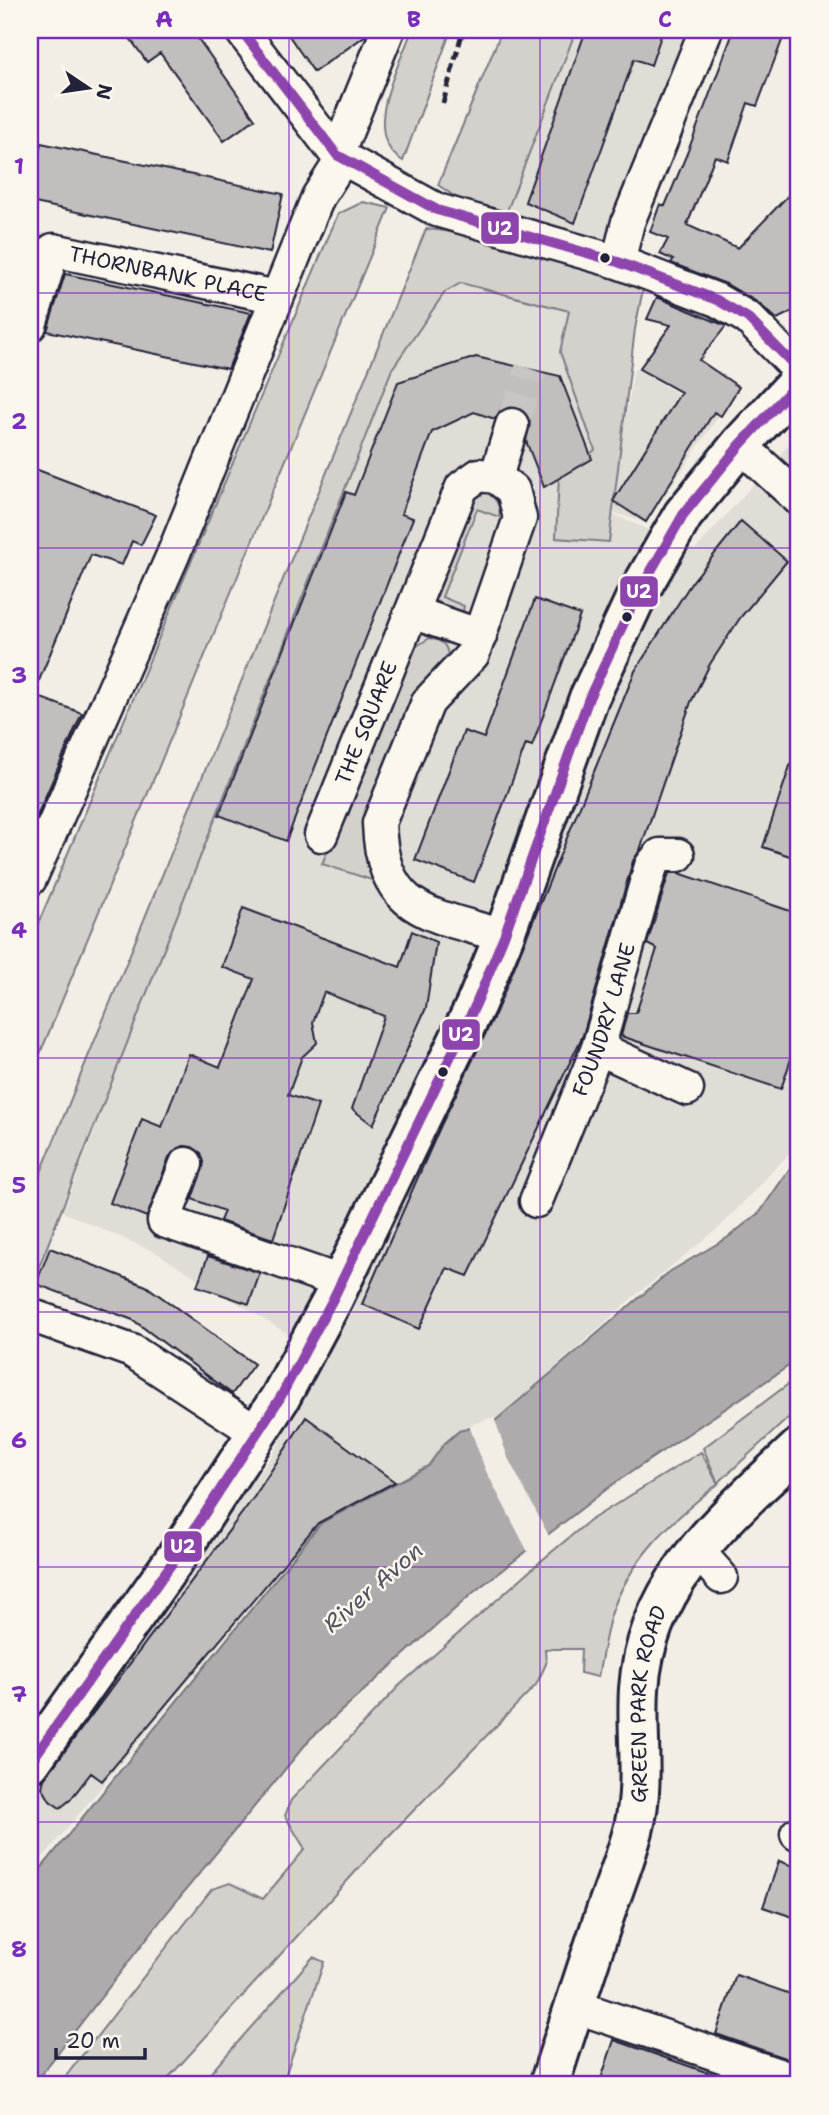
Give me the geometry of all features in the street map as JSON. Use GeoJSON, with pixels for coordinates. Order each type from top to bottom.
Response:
{"type":"FeatureCollection","features":[{"type":"Feature","properties":{"kind":"main road"},"geometry":{"type":"LineString","coordinates":[[30,1763],[41,1726],[259,1434],[341,1282],[440,1084],[505,936],[568,755],[610,649],[683,515],[740,445],[799,381]]}},
{"type":"Feature","properties":{"kind":"main road","name":"GREEN PARK ROAD"},"geometry":{"type":"LineString","coordinates":[[549,2085],[634,1828],[642,1762],[639,1689],[650,1637],[670,1585],[696,1549],[723,1519],[799,1448]]}},
{"type":"Feature","properties":{"kind":"street"},"geometry":{"type":"LineString","coordinates":[[241,30],[340,156],[437,210],[618,262],[718,300],[748,318],[799,370]]}},
{"type":"Feature","properties":{"kind":"street","name":"THORNBANK PLACE"},"geometry":{"type":"LineString","coordinates":[[30,879],[173,555],[318,197],[340,156],[388,30]]}},
{"type":"Feature","properties":{"kind":"street"},"geometry":{"type":"LineString","coordinates":[[618,262],[628,222],[706,30]]}},
{"type":"Feature","properties":{"kind":"street","name":"THORNBANK PLACE"},"geometry":{"type":"LineString","coordinates":[[30,325],[53,250],[277,297]]}},
{"type":"Feature","properties":{"kind":"street"},"geometry":{"type":"LineString","coordinates":[[505,936],[452,921],[407,902],[394,889],[380,845],[379,823],[420,716],[428,702],[473,654],[520,518],[513,489],[496,477],[512,425]]}},
{"type":"Feature","properties":{"kind":"street"},"geometry":{"type":"LineString","coordinates":[[740,445],[799,499]]}},
{"type":"Feature","properties":{"kind":"street","name":"THE SQUARE"},"geometry":{"type":"LineString","coordinates":[[321,835],[462,487],[479,475],[496,477]]}},
{"type":"Feature","properties":{"kind":"street"},"geometry":{"type":"LineString","coordinates":[[412,612],[480,636]]}},
{"type":"Feature","properties":{"kind":"street","name":"FOUNDRY LANE"},"geometry":{"type":"LineString","coordinates":[[536,1201],[598,1048],[651,866],[660,855],[678,855]]}},
{"type":"Feature","properties":{"kind":"street"},"geometry":{"type":"LineString","coordinates":[[598,1048],[687,1089]]}},
{"type":"Feature","properties":{"kind":"street"},"geometry":{"type":"LineString","coordinates":[[186,1164],[164,1222],[341,1282]]}},
{"type":"Feature","properties":{"kind":"street"},"geometry":{"type":"LineString","coordinates":[[30,1315],[132,1351],[259,1434]]}},
{"type":"Feature","properties":{"kind":"street"},"geometry":{"type":"LineString","coordinates":[[696,1549],[721,1577]]}},
{"type":"Feature","properties":{"kind":"street"},"geometry":{"type":"LineString","coordinates":[[574,2006],[799,2082]]}},
{"type":"Feature","properties":{"kind":"shaded area"},"geometry":{"type":"Polygon","coordinates":[[[412,30],[451,30],[403,161],[390,149],[384,135],[383,118],[392,81],[412,30]]]}},
{"type":"Feature","properties":{"kind":"shaded area"},"geometry":{"type":"Polygon","coordinates":[[[502,30],[576,30],[504,219],[457,198],[438,185],[502,30]]]}},
{"type":"Feature","properties":{"kind":"shaded area"},"geometry":{"type":"Polygon","coordinates":[[[576,30],[685,30],[606,240],[504,219],[576,30]]]}},
{"type":"Feature","properties":{"kind":"shaded area"},"geometry":{"type":"Polygon","coordinates":[[[363,202],[390,208],[30,1078],[30,943],[338,214],[363,202]]]}},
{"type":"Feature","properties":{"kind":"shaded area"},"geometry":{"type":"Polygon","coordinates":[[[426,229],[477,234],[645,279],[635,329],[609,542],[556,538],[559,476],[595,450],[560,352],[569,311],[461,283],[445,292],[392,369],[30,1290],[30,1199],[426,229]]]}},
{"type":"Feature","properties":{"kind":"shaded area"},"geometry":{"type":"Polygon","coordinates":[[[435,275],[645,279],[598,508],[695,550],[799,433],[799,1143],[720,1227],[632,1298],[495,1421],[459,1431],[444,1444],[428,1466],[320,1523],[30,1873],[30,1777],[83,1701],[272,1456],[325,1357],[155,1252],[63,1212],[388,364],[435,275]]]}},
{"type":"Feature","properties":{"kind":"shaded area"},"geometry":{"type":"Polygon","coordinates":[[[634,368],[718,417],[646,523],[611,512],[634,368]]]}},
{"type":"Feature","properties":{"kind":"shaded area"},"geometry":{"type":"Polygon","coordinates":[[[482,489],[496,500],[499,517],[477,509],[442,597],[464,606],[463,611],[455,614],[433,606],[431,597],[471,494],[482,489]]]}},
{"type":"Feature","properties":{"kind":"shaded area"},"geometry":{"type":"Polygon","coordinates":[[[430,638],[443,644],[448,657],[424,685],[381,883],[322,864],[410,650],[430,638]]]}},
{"type":"Feature","properties":{"kind":"shaded area"},"geometry":{"type":"Polygon","coordinates":[[[799,1376],[799,1408],[718,1483],[703,1448],[799,1376]]]}},
{"type":"Feature","properties":{"kind":"shaded area"},"geometry":{"type":"Polygon","coordinates":[[[701,1452],[718,1484],[668,1527],[628,1578],[610,1618],[598,1677],[580,1673],[581,1649],[545,1649],[546,1664],[536,1685],[377,1848],[162,2085],[59,2085],[212,1889],[230,1883],[263,1899],[305,1849],[285,1816],[291,1800],[400,1685],[589,1521],[701,1452]]]}},
{"type":"Feature","properties":{"kind":"shaded area"},"geometry":{"type":"Polygon","coordinates":[[[313,1957],[324,1962],[282,2085],[200,2085],[313,1957]]]}},
{"type":"Feature","properties":{"kind":"water","name":"River Avon"},"geometry":{"type":"Polygon","coordinates":[[[799,1155],[799,1359],[612,1485],[475,1591],[310,1739],[165,1915],[33,2085],[30,2085],[30,1882],[321,1523],[428,1466],[444,1444],[459,1431],[495,1421],[669,1272],[727,1238],[760,1212],[799,1155]]]}},
{"type":"Feature","properties":{"kind":"pier"},"geometry":{"type":"Polygon","coordinates":[[[494,1417],[508,1458],[550,1538],[529,1554],[485,1469],[469,1425],[494,1417]]]}},
{"type":"Feature","properties":{"kind":"building"},"geometry":{"type":"Polygon","coordinates":[[[124,30],[192,30],[255,119],[224,141],[160,53],[147,62],[124,30]]]}},
{"type":"Feature","properties":{"kind":"building"},"geometry":{"type":"Polygon","coordinates":[[[285,30],[368,30],[366,35],[314,72],[285,30]]]}},
{"type":"Feature","properties":{"kind":"building"},"geometry":{"type":"Polygon","coordinates":[[[586,30],[663,30],[651,65],[634,59],[575,223],[525,202],[586,30]]]}},
{"type":"Feature","properties":{"kind":"building"},"geometry":{"type":"Polygon","coordinates":[[[734,30],[786,30],[757,106],[748,103],[728,161],[715,156],[687,225],[738,248],[799,184],[799,308],[777,319],[757,302],[726,284],[671,263],[673,260],[660,254],[668,239],[650,232],[660,204],[665,206],[688,151],[734,30]]]}},
{"type":"Feature","properties":{"kind":"building"},"geometry":{"type":"Polygon","coordinates":[[[41,143],[283,194],[270,253],[30,202],[41,143]]]}},
{"type":"Feature","properties":{"kind":"building"},"geometry":{"type":"Polygon","coordinates":[[[65,274],[251,313],[228,369],[47,331],[65,274]]]}},
{"type":"Feature","properties":{"kind":"building"},"geometry":{"type":"Polygon","coordinates":[[[657,297],[726,326],[699,360],[739,387],[721,416],[714,412],[646,522],[613,501],[681,392],[639,369],[671,325],[647,319],[657,297]]]}},
{"type":"Feature","properties":{"kind":"building"},"geometry":{"type":"Polygon","coordinates":[[[476,357],[560,376],[592,459],[544,487],[526,441],[530,420],[525,412],[517,407],[500,411],[495,419],[474,412],[432,432],[401,514],[413,518],[286,841],[219,815],[346,492],[354,495],[398,382],[476,357]]]}},
{"type":"Feature","properties":{"kind":"building"},"geometry":{"type":"Polygon","coordinates":[[[30,467],[156,515],[141,545],[132,541],[122,565],[91,555],[33,695],[82,713],[30,832],[30,467]]]}},
{"type":"Feature","properties":{"kind":"building"},"geometry":{"type":"Polygon","coordinates":[[[741,521],[787,561],[740,618],[710,664],[691,702],[640,850],[633,861],[583,1035],[468,1276],[447,1268],[419,1329],[362,1304],[441,1125],[496,1012],[635,671],[692,582],[741,521]]]}},
{"type":"Feature","properties":{"kind":"building"},"geometry":{"type":"Polygon","coordinates":[[[535,599],[580,615],[532,746],[526,744],[474,882],[415,860],[464,731],[484,738],[535,599]]]}},
{"type":"Feature","properties":{"kind":"building"},"geometry":{"type":"Polygon","coordinates":[[[795,751],[799,752],[799,859],[763,847],[795,751]]]}},
{"type":"Feature","properties":{"kind":"building"},"geometry":{"type":"Polygon","coordinates":[[[669,873],[679,873],[799,914],[799,1035],[781,1089],[621,1036],[627,1013],[636,1013],[657,949],[647,944],[669,873]]]}},
{"type":"Feature","properties":{"kind":"building"},"geometry":{"type":"Polygon","coordinates":[[[243,908],[400,967],[412,931],[436,942],[426,1008],[373,1125],[352,1109],[384,1016],[324,992],[313,1022],[317,1043],[302,1057],[288,1095],[318,1105],[273,1239],[220,1221],[224,1211],[192,1199],[204,1162],[201,1153],[192,1147],[183,1146],[169,1157],[147,1217],[110,1203],[142,1119],[162,1127],[189,1054],[220,1067],[254,979],[222,967],[243,908]]]}},
{"type":"Feature","properties":{"kind":"building"},"geometry":{"type":"Polygon","coordinates":[[[50,1248],[146,1286],[254,1364],[232,1394],[133,1320],[36,1284],[50,1248]]]}},
{"type":"Feature","properties":{"kind":"building"},"geometry":{"type":"Polygon","coordinates":[[[208,1256],[260,1273],[249,1304],[197,1286],[208,1256]]]}},
{"type":"Feature","properties":{"kind":"building"},"geometry":{"type":"Polygon","coordinates":[[[306,1417],[395,1482],[318,1523],[102,1781],[91,1773],[70,1800],[60,1808],[50,1801],[42,1787],[44,1779],[254,1497],[306,1417]]]}},
{"type":"Feature","properties":{"kind":"building"},"geometry":{"type":"Polygon","coordinates":[[[779,1861],[799,1868],[799,1919],[763,1907],[779,1861]]]}},
{"type":"Feature","properties":{"kind":"building"},"geometry":{"type":"Polygon","coordinates":[[[736,1975],[799,1997],[799,2063],[716,2034],[736,1975]]]}},
{"type":"Feature","properties":{"kind":"building"},"geometry":{"type":"Polygon","coordinates":[[[614,2040],[703,2071],[751,2085],[599,2085],[614,2040]]]}},
{"type":"Feature","properties":{"kind":"tunnel"},"geometry":{"type":"LineString","coordinates":[[512,425],[531,369]]}},
{"type":"Feature","properties":{"kind":"railway"},"geometry":{"type":"LineString","coordinates":[[443,103],[463,30]]}},
{"type":"Feature","properties":{"kind":"transit line","name":"U2"},"geometry":{"type":"LineString","coordinates":[[241,30],[337,155],[437,210],[618,262],[717,300],[748,318],[799,370]]}},
{"type":"Feature","properties":{"kind":"transit line","name":"U2"},"geometry":{"type":"LineString","coordinates":[[30,1763],[177,1556],[280,1398],[333,1299],[476,1004],[504,936],[589,698],[636,597],[683,515],[740,445],[799,381]]}}]}
